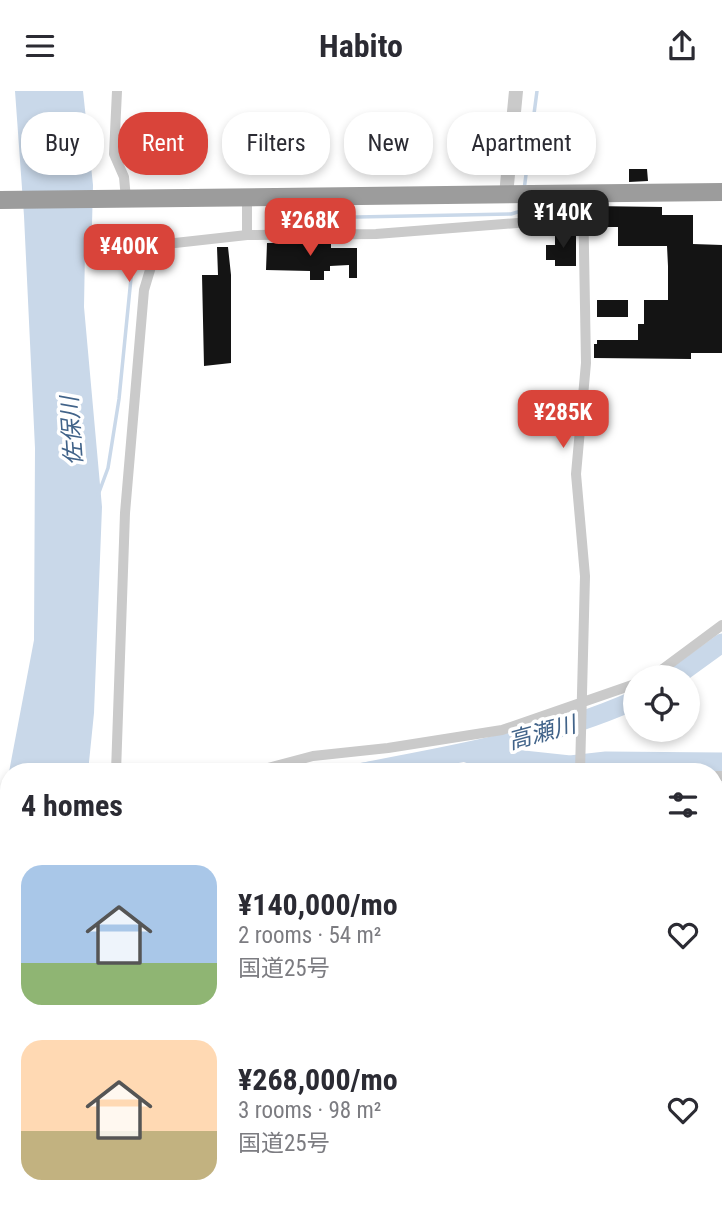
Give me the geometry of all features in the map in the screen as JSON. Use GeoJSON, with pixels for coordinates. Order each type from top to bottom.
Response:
{"type":"FeatureCollection","features":[{"type":"Feature","properties":{"kind":"highway"},"geometry":{"type":"LineString","coordinates":[[2,200],[722,192]]}},
{"type":"Feature","properties":{"kind":"street"},"geometry":{"type":"LineString","coordinates":[[117,91],[114,153],[124,177],[126,199]]}},
{"type":"Feature","properties":{"kind":"street"},"geometry":{"type":"LineString","coordinates":[[516,91],[517,195]]}},
{"type":"Feature","properties":{"kind":"street"},"geometry":{"type":"LineString","coordinates":[[579,763],[585,576],[576,474],[586,363],[583,194]]}},
{"type":"Feature","properties":{"kind":"street"},"geometry":{"type":"LineString","coordinates":[[334,197],[334,234]]}},
{"type":"Feature","properties":{"kind":"street"},"geometry":{"type":"LineString","coordinates":[[247,199],[247,235]]}},
{"type":"Feature","properties":{"kind":"street"},"geometry":{"type":"LineString","coordinates":[[116,763],[125,513],[144,290],[153,260],[166,244],[247,235],[376,234],[582,218]]}},
{"type":"Feature","properties":{"kind":"street"},"geometry":{"type":"LineString","coordinates":[[668,665],[722,625]]}},
{"type":"Feature","properties":{"kind":"street"},"geometry":{"type":"LineString","coordinates":[[287,763],[313,756],[388,748],[502,730],[623,688]]}},
{"type":"Feature","properties":{"kind":"water"},"geometry":{"type":"Polygon","coordinates":[[[15,91],[83,91],[85,112],[21,112],[21,174],[15,91]]]}},
{"type":"Feature","properties":{"kind":"water","name":"佐保川"},"geometry":{"type":"Polygon","coordinates":[[[21,175],[92,175],[92,225],[85,251],[84,307],[102,507],[94,713],[89,763],[11,763],[34,640],[35,448],[21,175]]]}},
{"type":"Feature","properties":{"kind":"building"},"geometry":{"type":"Polygon","coordinates":[[[629,169],[647,169],[648,181],[629,182],[629,169]]]}},
{"type":"Feature","properties":{"kind":"building"},"geometry":{"type":"Polygon","coordinates":[[[591,206],[662,207],[662,215],[693,215],[693,244],[722,245],[722,353],[691,353],[691,359],[594,358],[594,344],[597,344],[597,340],[638,340],[638,324],[644,324],[644,300],[668,300],[668,266],[667,246],[618,246],[618,227],[591,227],[591,206]]]}},
{"type":"Feature","properties":{"kind":"building"},"geometry":{"type":"Polygon","coordinates":[[[563,232],[576,232],[576,266],[555,266],[555,260],[546,260],[546,245],[555,245],[555,235],[563,235],[563,232]]]}},
{"type":"Feature","properties":{"kind":"building"},"geometry":{"type":"Polygon","coordinates":[[[331,242],[331,248],[357,248],[357,278],[349,278],[349,265],[330,266],[330,271],[324,271],[324,280],[310,280],[310,271],[266,270],[267,243],[331,242]]]}},
{"type":"Feature","properties":{"kind":"building"},"geometry":{"type":"Polygon","coordinates":[[[217,247],[228,247],[231,275],[231,363],[204,366],[202,275],[218,275],[217,247]]]}},
{"type":"Feature","properties":{"kind":"building"},"geometry":{"type":"Polygon","coordinates":[[[597,300],[628,300],[628,317],[597,317],[597,300]]]}},
{"type":"Feature","properties":{"kind":"waterway"},"geometry":{"type":"LineString","coordinates":[[524,190],[537,91]]}},
{"type":"Feature","properties":{"kind":"waterway"},"geometry":{"type":"LineString","coordinates":[[276,231],[306,218],[511,214],[521,211],[523,201]]}},
{"type":"Feature","properties":{"kind":"waterway"},"geometry":{"type":"LineString","coordinates":[[98,495],[108,468],[119,399],[133,258],[136,251],[148,241],[172,239]]}},
{"type":"Feature","properties":{"kind":"waterway","name":"高瀬川"},"geometry":{"type":"LineString","coordinates":[[692,665],[722,643]]}},
{"type":"Feature","properties":{"kind":"waterway","name":"高瀬川"},"geometry":{"type":"LineString","coordinates":[[410,763],[536,735],[623,705]]}},
{"type":"Feature","properties":{"kind":"waterway"},"geometry":{"type":"LineString","coordinates":[[469,754],[552,763]]}},
{"type":"Feature","properties":{"kind":"waterway"},"geometry":{"type":"LineString","coordinates":[[588,763],[722,762]]}}]}
